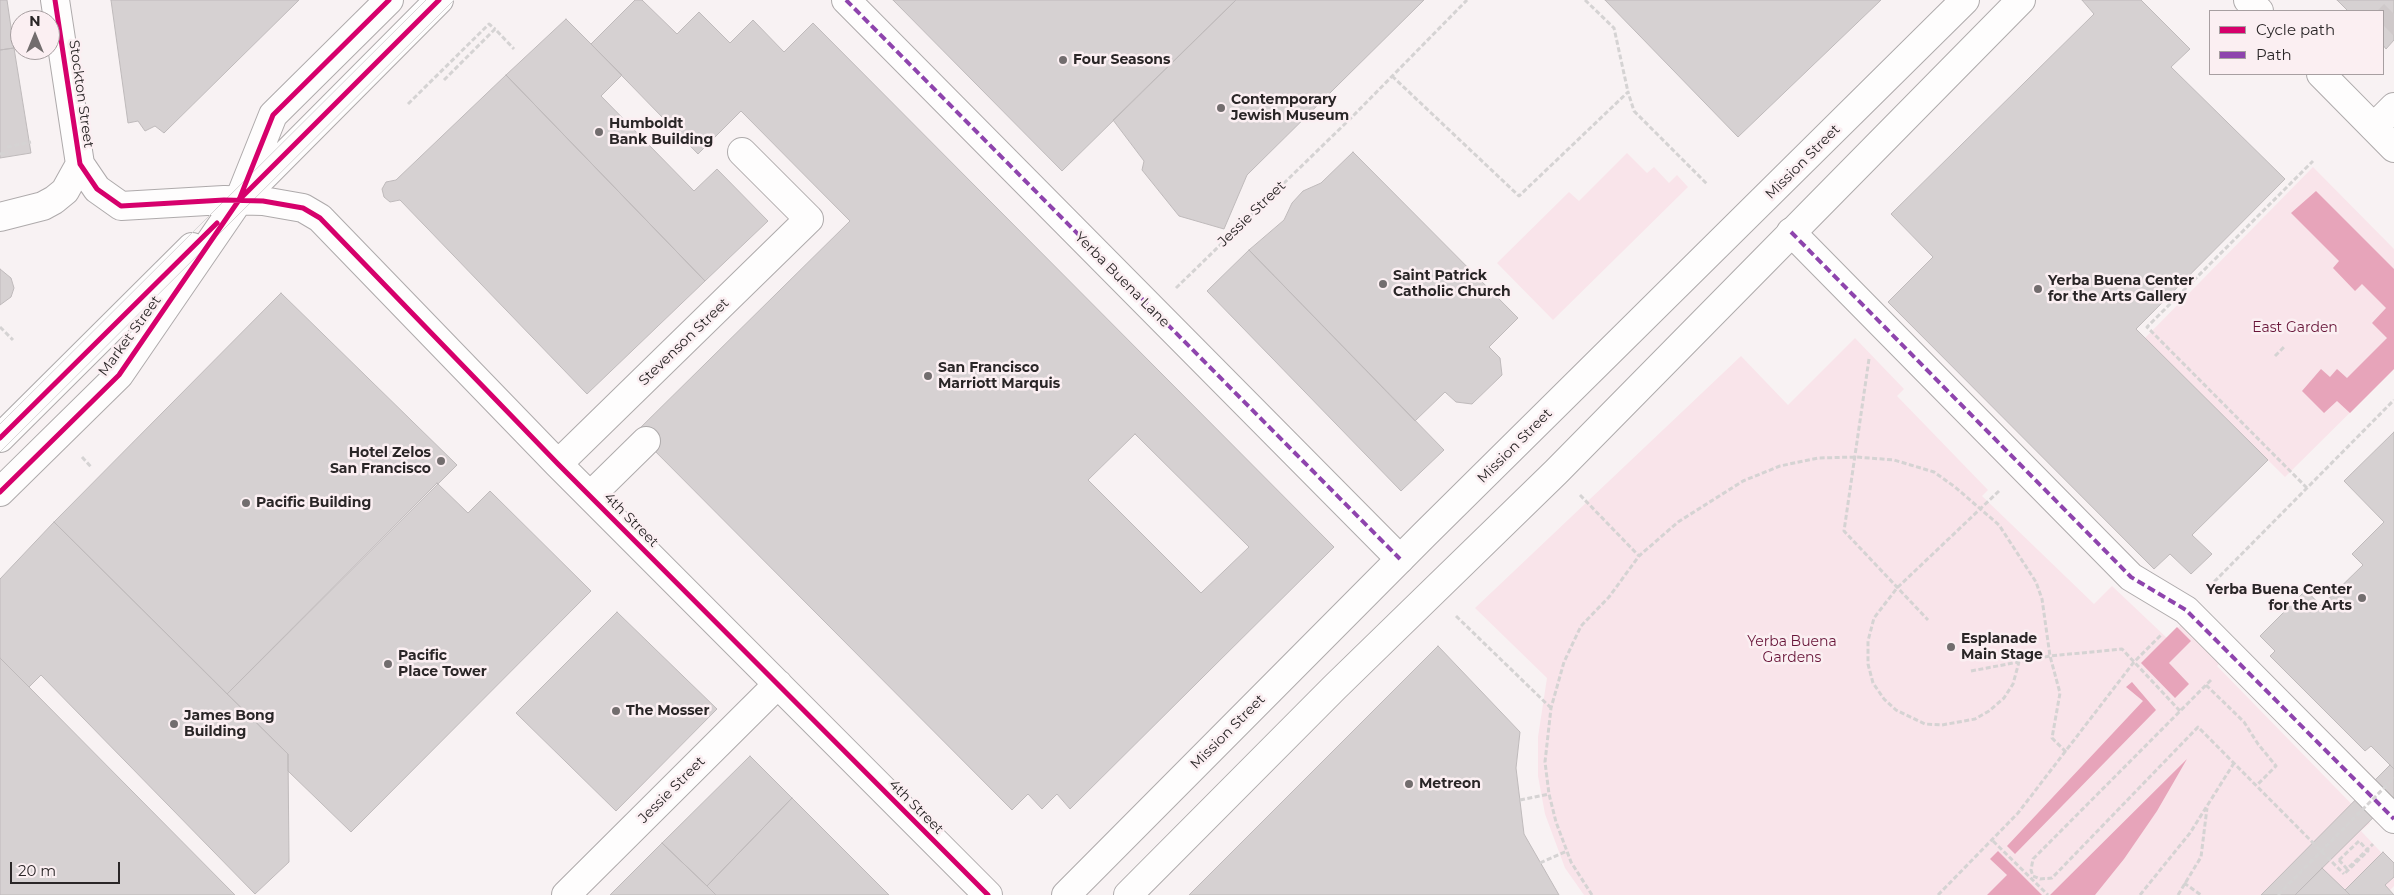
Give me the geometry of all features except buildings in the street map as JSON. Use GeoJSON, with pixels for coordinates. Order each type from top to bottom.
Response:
{"type":"FeatureCollection","features":[{"type":"Feature","properties":{"kind":"street","name":"Stockton Street"},"geometry":{"type":"LineString","coordinates":[[55,0],[80,164],[97,189],[121,206],[239,200]]}},
{"type":"Feature","properties":{"kind":"street","name":"Market Street"},"geometry":{"type":"LineString","coordinates":[[0,492],[119,375],[239,200],[273,115],[389,0]]}},
{"type":"Feature","properties":{"kind":"street","name":"Market Street"},"geometry":{"type":"LineString","coordinates":[[0,438],[439,0]]}},
{"type":"Feature","properties":{"kind":"street","name":"Yerba Buena Lane"},"geometry":{"type":"LineString","coordinates":[[846,0],[1152,311],[1400,559]]}},
{"type":"Feature","properties":{"kind":"street","name":"Mission Street"},"geometry":{"type":"LineString","coordinates":[[1066,895],[1400,559],[1965,0]]}},
{"type":"Feature","properties":{"kind":"street"},"geometry":{"type":"LineString","coordinates":[[1128,895],[1335,687],[1556,472],[2021,0]]}},
{"type":"Feature","properties":{"kind":"street"},"geometry":{"type":"LineString","coordinates":[[2248,0],[2258,10]]}},
{"type":"Feature","properties":{"kind":"street"},"geometry":{"type":"LineString","coordinates":[[2326,75],[2394,148]]}},
{"type":"Feature","properties":{"kind":"street"},"geometry":{"type":"LineString","coordinates":[[2374,127],[2394,107]]}},
{"type":"Feature","properties":{"kind":"street","name":"Stevenson Street"},"geometry":{"type":"LineString","coordinates":[[558,464],[809,219],[742,152]]}},
{"type":"Feature","properties":{"kind":"street"},"geometry":{"type":"LineString","coordinates":[[0,217],[43,206],[54,200],[65,191],[80,164]]}},
{"type":"Feature","properties":{"kind":"street","name":"4th Street"},"geometry":{"type":"LineString","coordinates":[[239,200],[284,204],[303,208],[320,218],[558,464],[988,895]]}},
{"type":"Feature","properties":{"kind":"street"},"geometry":{"type":"LineString","coordinates":[[1791,232],[2131,577],[2186,610],[2394,819]]}},
{"type":"Feature","properties":{"kind":"street"},"geometry":{"type":"LineString","coordinates":[[590,496],[646,441]]}},
{"type":"Feature","properties":{"kind":"street","name":"Jessie Street"},"geometry":{"type":"LineString","coordinates":[[566,895],[778,684]]}},
{"type":"Feature","properties":{"kind":"path"},"geometry":{"type":"LineString","coordinates":[[1585,0],[1614,28],[1634,111],[1708,185]]}},
{"type":"Feature","properties":{"kind":"path"},"geometry":{"type":"LineString","coordinates":[[408,104],[489,24],[514,48]]}},
{"type":"Feature","properties":{"kind":"path"},"geometry":{"type":"LineString","coordinates":[[444,80],[495,29]]}},
{"type":"Feature","properties":{"kind":"path"},"geometry":{"type":"LineString","coordinates":[[1392,76],[1519,196],[1628,92]]}},
{"type":"Feature","properties":{"kind":"path"},"geometry":{"type":"LineString","coordinates":[[6,147],[31,142]]}},
{"type":"Feature","properties":{"kind":"path"},"geometry":{"type":"LineString","coordinates":[[0,154],[8,153]]}},
{"type":"Feature","properties":{"kind":"path"},"geometry":{"type":"LineString","coordinates":[[2307,488],[2147,327],[2313,161]]}},
{"type":"Feature","properties":{"kind":"path"},"geometry":{"type":"LineString","coordinates":[[1875,317],[1844,531],[1928,620]]}},
{"type":"Feature","properties":{"kind":"path"},"geometry":{"type":"LineString","coordinates":[[0,327],[13,340]]}},
{"type":"Feature","properties":{"kind":"path"},"geometry":{"type":"LineString","coordinates":[[2276,356],[2284,347]]}},
{"type":"Feature","properties":{"kind":"path"},"geometry":{"type":"LineString","coordinates":[[1938,895],[1993,841],[2018,813],[2134,662],[2394,400]]}},
{"type":"Feature","properties":{"kind":"path"},"geometry":{"type":"LineString","coordinates":[[1592,895],[1567,851],[1556,822],[1549,794],[1546,762],[1551,708],[1564,662],[1581,626],[1609,597],[1639,556],[1678,522],[1744,481],[1780,466],[1818,458],[1856,457],[1894,460],[1934,472],[1956,487],[1998,525],[2036,582],[2042,599],[2050,656],[2060,693],[2052,738],[2066,752]]}},
{"type":"Feature","properties":{"kind":"path"},"geometry":{"type":"LineString","coordinates":[[1582,498],[1639,556]]}},
{"type":"Feature","properties":{"kind":"path"},"geometry":{"type":"LineString","coordinates":[[1988,502],[1897,588],[1874,618],[1868,641],[1868,664],[1873,684],[1884,699],[1907,717],[1925,724],[1942,725],[1975,719],[1989,711],[2004,698],[2013,684],[2019,662]]}},
{"type":"Feature","properties":{"kind":"path"},"geometry":{"type":"LineString","coordinates":[[1453,613],[1551,708]]}},
{"type":"Feature","properties":{"kind":"path"},"geometry":{"type":"LineString","coordinates":[[1971,671],[2050,656],[2122,649],[2180,711]]}},
{"type":"Feature","properties":{"kind":"path"},"geometry":{"type":"LineString","coordinates":[[2212,679],[2033,859],[2030,870],[2033,876],[2040,879],[2052,878],[2198,727],[2344,874],[2368,851],[2359,842],[2339,860],[2347,869],[2374,843]]}},
{"type":"Feature","properties":{"kind":"path"},"geometry":{"type":"LineString","coordinates":[[2206,685],[2244,722],[2258,744],[2276,766],[2257,785]]}},
{"type":"Feature","properties":{"kind":"path"},"geometry":{"type":"LineString","coordinates":[[2140,895],[2190,833],[2234,763]]}},
{"type":"Feature","properties":{"kind":"path"},"geometry":{"type":"LineString","coordinates":[[2278,895],[2394,778]]}},
{"type":"Feature","properties":{"kind":"path"},"geometry":{"type":"LineString","coordinates":[[1520,800],[1549,794]]}},
{"type":"Feature","properties":{"kind":"path"},"geometry":{"type":"LineString","coordinates":[[2178,895],[2201,857],[2207,807]]}},
{"type":"Feature","properties":{"kind":"path"},"geometry":{"type":"LineString","coordinates":[[1993,841],[2048,895]]}},
{"type":"Feature","properties":{"kind":"path"},"geometry":{"type":"LineString","coordinates":[[1540,863],[1567,851]]}},
{"type":"Feature","properties":{"kind":"path"},"geometry":{"type":"LineString","coordinates":[[2184,883],[2201,895]]}},
{"type":"Feature","properties":{"kind":"green space"},"geometry":{"type":"Polygon","coordinates":[[[1627,153],[1647,173],[1654,167],[1669,183],[1677,175],[1688,187],[1553,320],[1497,263],[1569,192],[1579,201],[1627,153]]]}},
{"type":"Feature","properties":{"kind":"green space","name":"East Garden"},"geometry":{"type":"Polygon","coordinates":[[[2313,167],[2394,249],[2394,369],[2285,477],[2145,338],[2313,167]]]}},
{"type":"Feature","properties":{"kind":"green space","name":"Yerba Buena Gardens"},"geometry":{"type":"Polygon","coordinates":[[[1855,338],[1904,389],[1897,396],[1988,490],[1982,496],[2094,604],[2112,586],[2168,639],[2183,622],[2221,662],[2217,666],[2370,823],[2361,831],[2394,866],[2394,886],[2385,895],[1584,895],[1565,868],[1545,814],[1538,776],[1538,737],[1547,678],[1475,608],[1741,356],[1788,405],[1855,338]]]}},
{"type":"Feature","properties":{"kind":"shaded area"},"geometry":{"type":"Polygon","coordinates":[[[2316,191],[2394,269],[2394,369],[2350,413],[2337,401],[2324,413],[2302,391],[2321,369],[2330,377],[2337,369],[2347,378],[2387,338],[2372,323],[2386,308],[2362,284],[2355,291],[2333,268],[2339,261],[2291,213],[2316,191]]]}},
{"type":"Feature","properties":{"kind":"shaded area"},"geometry":{"type":"Polygon","coordinates":[[[2177,627],[2191,641],[2169,663],[2189,684],[2175,698],[2141,663],[2177,627]]]}},
{"type":"Feature","properties":{"kind":"shaded area"},"geometry":{"type":"Polygon","coordinates":[[[2132,682],[2156,710],[2015,854],[2007,846],[2143,701],[2126,687],[2132,682]]]}},
{"type":"Feature","properties":{"kind":"shaded area"},"geometry":{"type":"Polygon","coordinates":[[[2187,759],[2157,811],[2124,859],[2095,895],[2050,895],[2187,759]]]}},
{"type":"Feature","properties":{"kind":"shaded area"},"geometry":{"type":"Polygon","coordinates":[[[1998,851],[2042,895],[1987,895],[2007,875],[1990,859],[1998,851]]]}},
{"type":"Feature","properties":{"kind":"tunnel"},"geometry":{"type":"LineString","coordinates":[[2384,24],[2394,14]]}},
{"type":"Feature","properties":{"kind":"tram line"},"geometry":{"type":"LineString","coordinates":[[0,424],[426,0]]}},
{"type":"Feature","properties":{"kind":"tram line"},"geometry":{"type":"LineString","coordinates":[[0,452],[454,0]]}},
{"type":"Feature","properties":{"kind":"marked path"},"geometry":{"type":"LineString","coordinates":[[846,0],[1400,559]]}},
{"type":"Feature","properties":{"kind":"marked path"},"geometry":{"type":"LineString","coordinates":[[1791,232],[2131,577],[2186,610],[2394,819]]}},
{"type":"Feature","properties":{"kind":"cycle path"},"geometry":{"type":"LineString","coordinates":[[55,0],[80,164],[97,189],[121,206],[224,200],[263,201],[303,208],[320,218],[558,464],[988,895]]}},
{"type":"Feature","properties":{"kind":"cycle path"},"geometry":{"type":"LineString","coordinates":[[0,492],[119,375],[239,200],[273,115],[389,0]]}},
{"type":"Feature","properties":{"kind":"cycle path"},"geometry":{"type":"LineString","coordinates":[[241,198],[439,0]]}},
{"type":"Feature","properties":{"kind":"cycle path"},"geometry":{"type":"LineString","coordinates":[[0,438],[217,223]]}},
{"type":"Feature","properties":{"kind":"place","name":"Four Seasons"},"geometry":{"type":"Point","coordinates":[1063,60]}},
{"type":"Feature","properties":{"kind":"place","name":"Contemporary Jewish Museum"},"geometry":{"type":"Point","coordinates":[1221,108]}},
{"type":"Feature","properties":{"kind":"place","name":"Humboldt Bank Building"},"geometry":{"type":"Point","coordinates":[599,132]}},
{"type":"Feature","properties":{"kind":"place","name":"Saint Patrick Catholic Church"},"geometry":{"type":"Point","coordinates":[1383,284]}},
{"type":"Feature","properties":{"kind":"place","name":"Yerba Buena Center for the Arts Gallery"},"geometry":{"type":"Point","coordinates":[2038,289]}},
{"type":"Feature","properties":{"kind":"place","name":"San Francisco Marriott Marquis"},"geometry":{"type":"Point","coordinates":[928,376]}},
{"type":"Feature","properties":{"kind":"place","name":"Hotel Zelos San Francisco"},"geometry":{"type":"Point","coordinates":[441,461]}},
{"type":"Feature","properties":{"kind":"place","name":"Pacific Building"},"geometry":{"type":"Point","coordinates":[246,503]}},
{"type":"Feature","properties":{"kind":"place","name":"Yerba Buena Center for the Arts"},"geometry":{"type":"Point","coordinates":[2362,598]}},
{"type":"Feature","properties":{"kind":"place","name":"Esplanade Main Stage"},"geometry":{"type":"Point","coordinates":[1951,647]}},
{"type":"Feature","properties":{"kind":"place","name":"Pacific Place Tower"},"geometry":{"type":"Point","coordinates":[388,664]}},
{"type":"Feature","properties":{"kind":"place","name":"The Mosser"},"geometry":{"type":"Point","coordinates":[616,711]}},
{"type":"Feature","properties":{"kind":"place","name":"James Bong Building"},"geometry":{"type":"Point","coordinates":[174,724]}},
{"type":"Feature","properties":{"kind":"place","name":"Metreon"},"geometry":{"type":"Point","coordinates":[1409,784]}}]}
